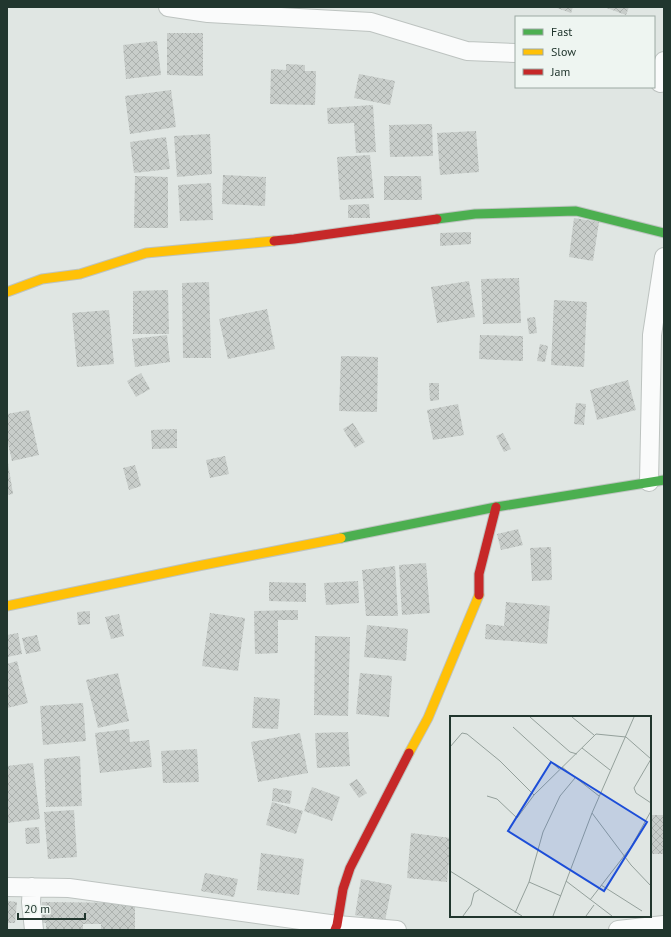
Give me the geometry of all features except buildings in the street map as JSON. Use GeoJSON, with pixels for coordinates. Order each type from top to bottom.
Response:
{"type":"FeatureCollection","features":[{"type":"Feature","properties":{"kind":"street"},"geometry":{"type":"LineString","coordinates":[[168,7],[208,14],[372,15],[468,51],[515,53]]}},
{"type":"Feature","properties":{"kind":"street"},"geometry":{"type":"LineString","coordinates":[[659,83],[664,61]]}},
{"type":"Feature","properties":{"kind":"street"},"geometry":{"type":"LineString","coordinates":[[7,292],[42,279],[80,274],[146,253],[294,239],[476,214],[576,211],[664,233]]}},
{"type":"Feature","properties":{"kind":"street"},"geometry":{"type":"LineString","coordinates":[[7,606],[206,564],[496,507],[656,481],[652,335],[664,257]]}},
{"type":"Feature","properties":{"kind":"street"},"geometry":{"type":"LineString","coordinates":[[336,928],[342,889],[350,868],[428,718],[479,594],[479,574],[496,507]]}},
{"type":"Feature","properties":{"kind":"street"},"geometry":{"type":"LineString","coordinates":[[7,887],[69,888],[336,928],[397,930]]}},
{"type":"Feature","properties":{"kind":"street"},"geometry":{"type":"LineString","coordinates":[[32,887],[34,930]]}},
{"type":"Feature","properties":{"kind":"street"},"geometry":{"type":"LineString","coordinates":[[618,930],[664,925]]}},
{"type":"Feature","properties":{"kind":"traffic: fast"},"geometry":{"type":"LineString","coordinates":[[437,219],[475,214],[576,211],[664,233]]}},
{"type":"Feature","properties":{"kind":"traffic: fast"},"geometry":{"type":"LineString","coordinates":[[341,538],[496,507],[664,480]]}},
{"type":"Feature","properties":{"kind":"traffic: slow"},"geometry":{"type":"LineString","coordinates":[[7,292],[42,279],[80,274],[146,253],[274,241]]}},
{"type":"Feature","properties":{"kind":"traffic: slow"},"geometry":{"type":"LineString","coordinates":[[7,606],[341,538]]}},
{"type":"Feature","properties":{"kind":"traffic: slow"},"geometry":{"type":"LineString","coordinates":[[409,753],[428,718],[479,595]]}},
{"type":"Feature","properties":{"kind":"traffic: jam"},"geometry":{"type":"LineString","coordinates":[[274,241],[437,219]]}},
{"type":"Feature","properties":{"kind":"traffic: jam"},"geometry":{"type":"LineString","coordinates":[[479,595],[479,574],[496,507]]}},
{"type":"Feature","properties":{"kind":"traffic: jam"},"geometry":{"type":"LineString","coordinates":[[335,930],[343,889],[350,868],[409,753]]}}]}
